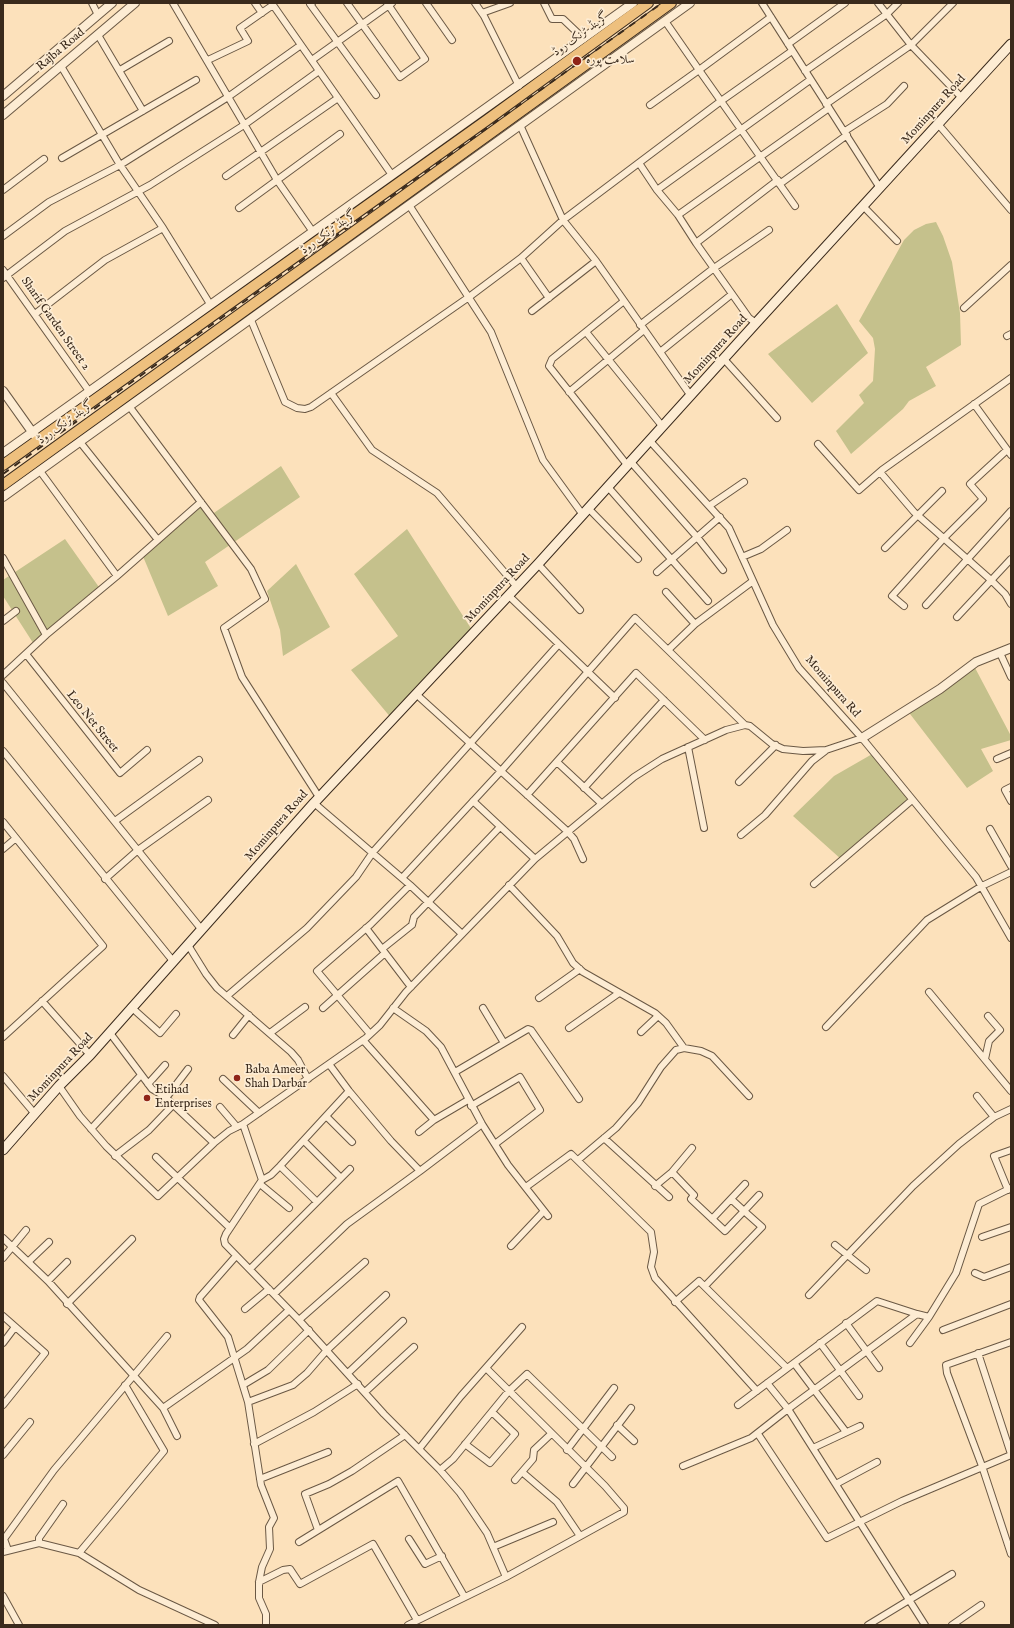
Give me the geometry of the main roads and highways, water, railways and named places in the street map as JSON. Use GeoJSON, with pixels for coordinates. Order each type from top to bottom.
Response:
{"type":"FeatureCollection","features":[{"type":"Feature","properties":{"kind":"main road","name":"گرینڈ ٹرنک روڈ"},"geometry":{"type":"LineString","coordinates":[[3,465],[35,436],[125,371],[468,128],[648,3]]}},
{"type":"Feature","properties":{"kind":"main road","name":"گرینڈ ٹرنک روڈ"},"geometry":{"type":"LineString","coordinates":[[3,484],[671,3]]}},
{"type":"Feature","properties":{"kind":"main road","name":"Mominpura Road"},"geometry":{"type":"LineString","coordinates":[[3,1150],[59,1086],[90,1055],[131,1007],[202,930],[317,800],[586,512],[691,396],[723,358],[1011,44]]}},
{"type":"Feature","properties":{"kind":"main road"},"geometry":{"type":"LineString","coordinates":[[125,371],[137,388]]}},
{"type":"Feature","properties":{"kind":"railway"},"geometry":{"type":"LineString","coordinates":[[3,474],[662,3]]}},
{"type":"Feature","properties":{"kind":"place","name":"سلامت پورہ"},"geometry":{"type":"Point","coordinates":[577,61]}},
{"type":"Feature","properties":{"kind":"place","name":"Baba Ameer Shah Darbar"},"geometry":{"type":"Point","coordinates":[237,1078]}},
{"type":"Feature","properties":{"kind":"place","name":"Etihad Enterprises"},"geometry":{"type":"Point","coordinates":[147,1098]}}]}
